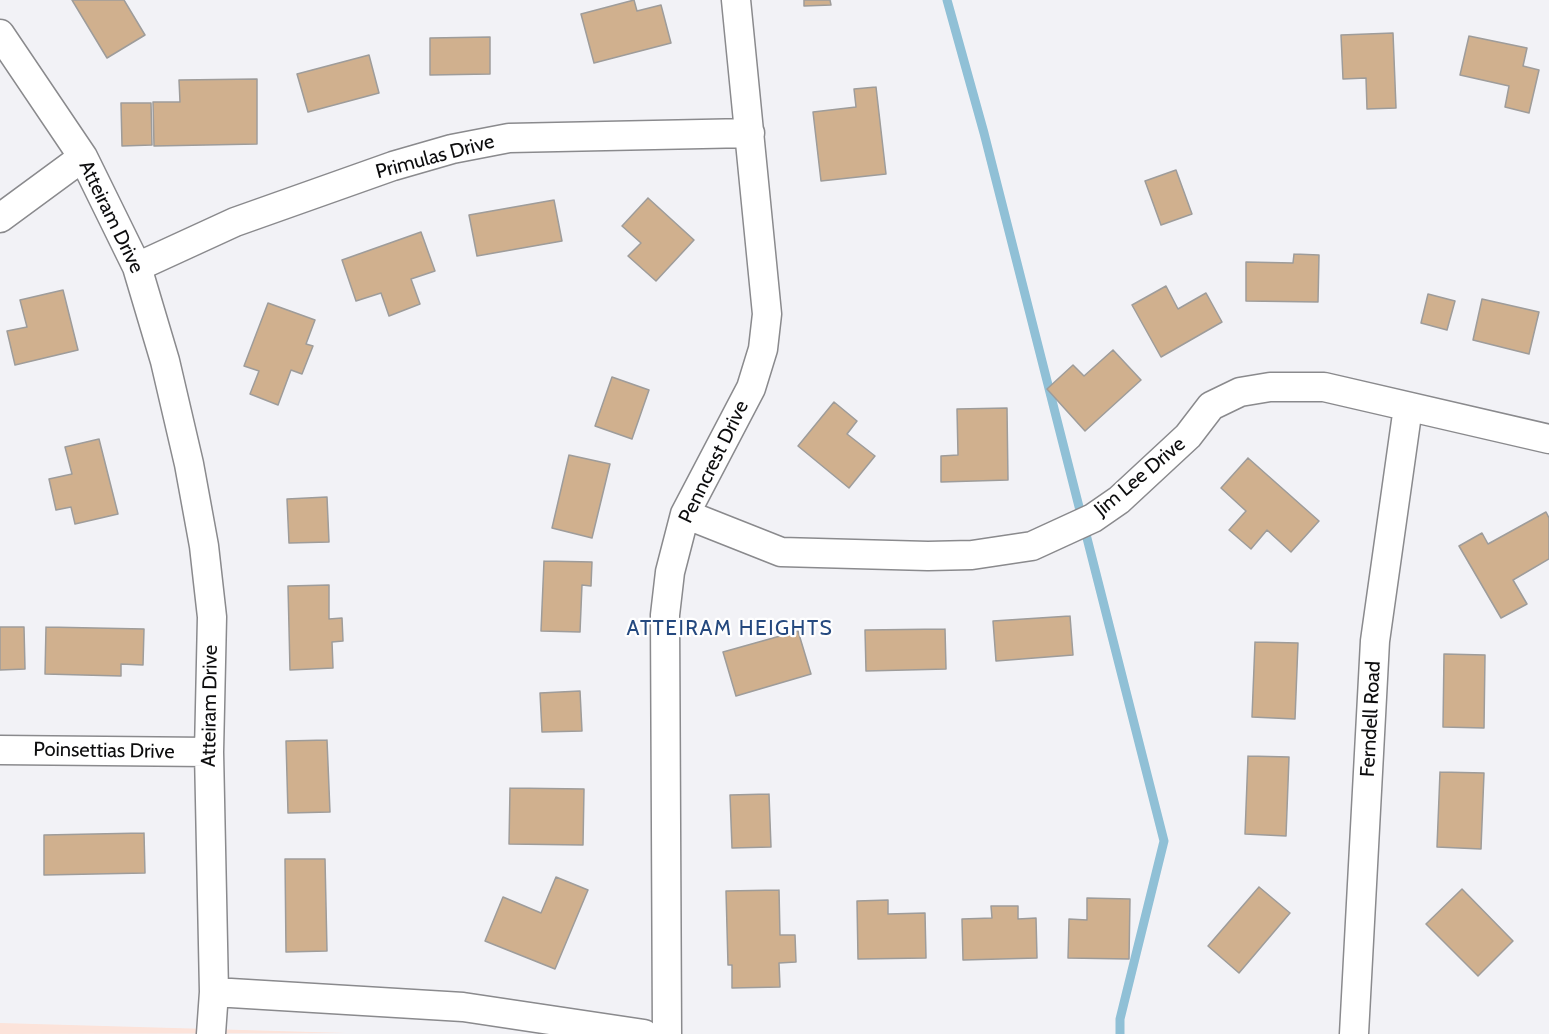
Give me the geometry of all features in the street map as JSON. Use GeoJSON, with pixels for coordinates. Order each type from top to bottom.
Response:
{"type":"FeatureCollection","features":[{"type":"Feature","properties":{"kind":"street","name":"Penncrest Drive"},"geometry":{"type":"LineString","coordinates":[[667,1034],[665,615],[670,572],[685,514],[751,388],[763,349],[767,314],[736,0]]}},
{"type":"Feature","properties":{"kind":"street","name":"Atteiram Drive"},"geometry":{"type":"LineString","coordinates":[[0,34],[83,157],[137,267],[165,361],[189,464],[204,546],[212,617],[209,752],[214,992],[211,1034]]}},
{"type":"Feature","properties":{"kind":"street","name":"Primulas Drive"},"geometry":{"type":"LineString","coordinates":[[137,267],[235,222],[393,166],[452,149],[509,138],[750,133]]}},
{"type":"Feature","properties":{"kind":"street"},"geometry":{"type":"LineString","coordinates":[[0,218],[83,157]]}},
{"type":"Feature","properties":{"kind":"street","name":"Jim Lee Drive"},"geometry":{"type":"LineString","coordinates":[[685,514],[781,552],[972,555],[1032,546],[1093,518],[1119,500],[1188,436],[1211,406],[1240,392],[1270,387],[1324,387],[1549,439]]}},
{"type":"Feature","properties":{"kind":"street","name":"Ferndell Road"},"geometry":{"type":"LineString","coordinates":[[1354,1034],[1375,641],[1408,407]]}},
{"type":"Feature","properties":{"kind":"street","name":"Poinsettias Drive"},"geometry":{"type":"LineString","coordinates":[[0,750],[209,752]]}},
{"type":"Feature","properties":{"kind":"street"},"geometry":{"type":"LineString","coordinates":[[214,992],[463,1007],[644,1034]]}},
{"type":"Feature","properties":{"kind":"shaded area"},"geometry":{"type":"Polygon","coordinates":[[[0,1023],[347,1033],[0,1034],[0,1023]]]}},
{"type":"Feature","properties":{"kind":"building"},"geometry":{"type":"Polygon","coordinates":[[[72,0],[124,0],[145,35],[107,58],[72,0]]]}},
{"type":"Feature","properties":{"kind":"building"},"geometry":{"type":"Polygon","coordinates":[[[634,0],[637,11],[661,5],[671,43],[594,63],[581,14],[634,0]]]}},
{"type":"Feature","properties":{"kind":"building"},"geometry":{"type":"Polygon","coordinates":[[[804,0],[830,0],[831,5],[804,6],[804,0]]]}},
{"type":"Feature","properties":{"kind":"building"},"geometry":{"type":"Polygon","coordinates":[[[1393,33],[1396,108],[1367,109],[1366,78],[1343,79],[1341,35],[1393,33]]]}},
{"type":"Feature","properties":{"kind":"building"},"geometry":{"type":"Polygon","coordinates":[[[1469,36],[1527,48],[1523,66],[1539,70],[1529,113],[1505,107],[1509,86],[1460,75],[1469,36]]]}},
{"type":"Feature","properties":{"kind":"building"},"geometry":{"type":"Polygon","coordinates":[[[490,37],[490,74],[430,75],[430,38],[490,37]]]}},
{"type":"Feature","properties":{"kind":"building"},"geometry":{"type":"Polygon","coordinates":[[[369,55],[379,93],[308,112],[297,74],[369,55]]]}},
{"type":"Feature","properties":{"kind":"building"},"geometry":{"type":"Polygon","coordinates":[[[257,79],[257,144],[154,146],[153,102],[180,102],[179,80],[257,79]]]}},
{"type":"Feature","properties":{"kind":"building"},"geometry":{"type":"Polygon","coordinates":[[[876,87],[886,174],[821,181],[813,112],[856,107],[854,89],[876,87]]]}},
{"type":"Feature","properties":{"kind":"building"},"geometry":{"type":"Polygon","coordinates":[[[121,103],[151,103],[152,145],[122,146],[121,103]]]}},
{"type":"Feature","properties":{"kind":"building"},"geometry":{"type":"Polygon","coordinates":[[[1176,170],[1192,214],[1161,225],[1145,181],[1176,170]]]}},
{"type":"Feature","properties":{"kind":"building"},"geometry":{"type":"Polygon","coordinates":[[[648,198],[694,240],[656,281],[628,256],[641,243],[622,226],[648,198]]]}},
{"type":"Feature","properties":{"kind":"building"},"geometry":{"type":"Polygon","coordinates":[[[554,200],[562,241],[477,256],[469,215],[554,200]]]}},
{"type":"Feature","properties":{"kind":"building"},"geometry":{"type":"Polygon","coordinates":[[[421,232],[435,271],[411,279],[420,304],[389,316],[381,293],[356,301],[342,260],[421,232]]]}},
{"type":"Feature","properties":{"kind":"building"},"geometry":{"type":"Polygon","coordinates":[[[1294,254],[1319,255],[1318,302],[1246,301],[1246,262],[1293,263],[1294,254]]]}},
{"type":"Feature","properties":{"kind":"building"},"geometry":{"type":"Polygon","coordinates":[[[1166,286],[1178,309],[1206,293],[1222,322],[1161,357],[1132,305],[1166,286]]]}},
{"type":"Feature","properties":{"kind":"building"},"geometry":{"type":"Polygon","coordinates":[[[63,290],[78,350],[15,365],[7,331],[27,327],[20,300],[63,290]]]}},
{"type":"Feature","properties":{"kind":"building"},"geometry":{"type":"Polygon","coordinates":[[[1428,294],[1455,301],[1447,330],[1421,323],[1428,294]]]}},
{"type":"Feature","properties":{"kind":"building"},"geometry":{"type":"Polygon","coordinates":[[[1482,299],[1539,312],[1529,354],[1473,340],[1482,299]]]}},
{"type":"Feature","properties":{"kind":"building"},"geometry":{"type":"Polygon","coordinates":[[[268,303],[315,320],[306,344],[313,346],[302,374],[291,370],[278,405],[250,394],[259,371],[244,366],[268,303]]]}},
{"type":"Feature","properties":{"kind":"building"},"geometry":{"type":"Polygon","coordinates":[[[1113,350],[1141,380],[1085,431],[1047,389],[1073,365],[1084,376],[1113,350]]]}},
{"type":"Feature","properties":{"kind":"building"},"geometry":{"type":"Polygon","coordinates":[[[612,377],[649,390],[632,439],[595,426],[612,377]]]}},
{"type":"Feature","properties":{"kind":"building"},"geometry":{"type":"Polygon","coordinates":[[[834,402],[857,421],[847,434],[875,456],[849,488],[798,446],[834,402]]]}},
{"type":"Feature","properties":{"kind":"building"},"geometry":{"type":"Polygon","coordinates":[[[1007,408],[1008,480],[941,482],[941,456],[958,455],[957,409],[1007,408]]]}},
{"type":"Feature","properties":{"kind":"building"},"geometry":{"type":"Polygon","coordinates":[[[99,439],[118,514],[75,524],[71,507],[56,510],[49,479],[72,474],[65,447],[99,439]]]}},
{"type":"Feature","properties":{"kind":"building"},"geometry":{"type":"Polygon","coordinates":[[[569,455],[610,464],[592,538],[552,528],[569,455]]]}},
{"type":"Feature","properties":{"kind":"building"},"geometry":{"type":"Polygon","coordinates":[[[1248,458],[1319,521],[1291,552],[1267,530],[1251,549],[1229,530],[1246,511],[1221,488],[1248,458]]]}},
{"type":"Feature","properties":{"kind":"building"},"geometry":{"type":"Polygon","coordinates":[[[327,497],[329,542],[289,543],[287,499],[327,497]]]}},
{"type":"Feature","properties":{"kind":"building"},"geometry":{"type":"Polygon","coordinates":[[[1546,512],[1549,518],[1549,559],[1513,580],[1527,604],[1501,618],[1459,546],[1482,533],[1488,544],[1546,512]]]}},
{"type":"Feature","properties":{"kind":"building"},"geometry":{"type":"Polygon","coordinates":[[[544,561],[592,562],[591,586],[582,585],[580,632],[541,631],[544,561]]]}},
{"type":"Feature","properties":{"kind":"building"},"geometry":{"type":"Polygon","coordinates":[[[329,585],[329,619],[342,618],[343,641],[332,642],[333,668],[290,670],[288,586],[329,585]]]}},
{"type":"Feature","properties":{"kind":"building"},"geometry":{"type":"Polygon","coordinates":[[[1070,616],[1073,655],[996,661],[993,621],[1070,616]]]}},
{"type":"Feature","properties":{"kind":"building"},"geometry":{"type":"Polygon","coordinates":[[[0,627],[24,627],[25,669],[0,670],[0,627]]]}},
{"type":"Feature","properties":{"kind":"building"},"geometry":{"type":"Polygon","coordinates":[[[46,627],[144,629],[143,665],[121,664],[121,676],[45,674],[46,627]]]}},
{"type":"Feature","properties":{"kind":"building"},"geometry":{"type":"Polygon","coordinates":[[[945,629],[946,669],[866,671],[865,630],[945,629]]]}},
{"type":"Feature","properties":{"kind":"building"},"geometry":{"type":"Polygon","coordinates":[[[798,631],[811,674],[736,696],[723,652],[798,631]]]}},
{"type":"Feature","properties":{"kind":"building"},"geometry":{"type":"Polygon","coordinates":[[[1255,642],[1298,643],[1295,719],[1252,717],[1255,642]]]}},
{"type":"Feature","properties":{"kind":"building"},"geometry":{"type":"Polygon","coordinates":[[[1444,654],[1485,655],[1484,728],[1443,727],[1444,654]]]}},
{"type":"Feature","properties":{"kind":"building"},"geometry":{"type":"Polygon","coordinates":[[[580,691],[582,731],[542,732],[540,693],[580,691]]]}},
{"type":"Feature","properties":{"kind":"building"},"geometry":{"type":"Polygon","coordinates":[[[327,740],[330,812],[288,813],[286,741],[327,740]]]}},
{"type":"Feature","properties":{"kind":"building"},"geometry":{"type":"Polygon","coordinates":[[[1248,756],[1289,757],[1286,836],[1245,834],[1248,756]]]}},
{"type":"Feature","properties":{"kind":"building"},"geometry":{"type":"Polygon","coordinates":[[[1440,772],[1484,773],[1481,849],[1437,847],[1440,772]]]}},
{"type":"Feature","properties":{"kind":"building"},"geometry":{"type":"Polygon","coordinates":[[[510,788],[584,789],[583,845],[509,844],[510,788]]]}},
{"type":"Feature","properties":{"kind":"building"},"geometry":{"type":"Polygon","coordinates":[[[769,794],[771,847],[732,848],[730,795],[769,794]]]}},
{"type":"Feature","properties":{"kind":"building"},"geometry":{"type":"Polygon","coordinates":[[[144,833],[145,873],[44,875],[44,835],[144,833]]]}},
{"type":"Feature","properties":{"kind":"building"},"geometry":{"type":"Polygon","coordinates":[[[285,859],[325,859],[327,951],[286,952],[285,859]]]}},
{"type":"Feature","properties":{"kind":"building"},"geometry":{"type":"Polygon","coordinates":[[[556,877],[588,890],[555,969],[485,941],[503,897],[541,913],[556,877]]]}},
{"type":"Feature","properties":{"kind":"building"},"geometry":{"type":"Polygon","coordinates":[[[1259,887],[1290,913],[1239,973],[1208,946],[1259,887]]]}},
{"type":"Feature","properties":{"kind":"building"},"geometry":{"type":"Polygon","coordinates":[[[1462,889],[1513,941],[1478,976],[1426,924],[1462,889]]]}},
{"type":"Feature","properties":{"kind":"building"},"geometry":{"type":"Polygon","coordinates":[[[779,890],[780,935],[795,935],[796,962],[779,963],[780,987],[732,988],[732,965],[728,965],[726,891],[779,890]]]}},
{"type":"Feature","properties":{"kind":"building"},"geometry":{"type":"Polygon","coordinates":[[[1087,898],[1130,899],[1129,959],[1068,958],[1069,919],[1087,920],[1087,898]]]}},
{"type":"Feature","properties":{"kind":"building"},"geometry":{"type":"Polygon","coordinates":[[[888,900],[888,914],[925,913],[926,958],[858,959],[857,901],[888,900]]]}},
{"type":"Feature","properties":{"kind":"building"},"geometry":{"type":"Polygon","coordinates":[[[991,906],[1018,906],[1018,919],[1036,918],[1037,958],[963,960],[962,919],[992,918],[991,906]]]}},
{"type":"Feature","properties":{"kind":"waterway"},"geometry":{"type":"LineString","coordinates":[[947,0],[984,133],[1164,841],[1120,1019],[1120,1034]]}},
{"type":"Feature","properties":{"kind":"district","name":"ATTEIRAM HEIGHTS"},"geometry":{"type":"Point","coordinates":[730,629]}}]}
